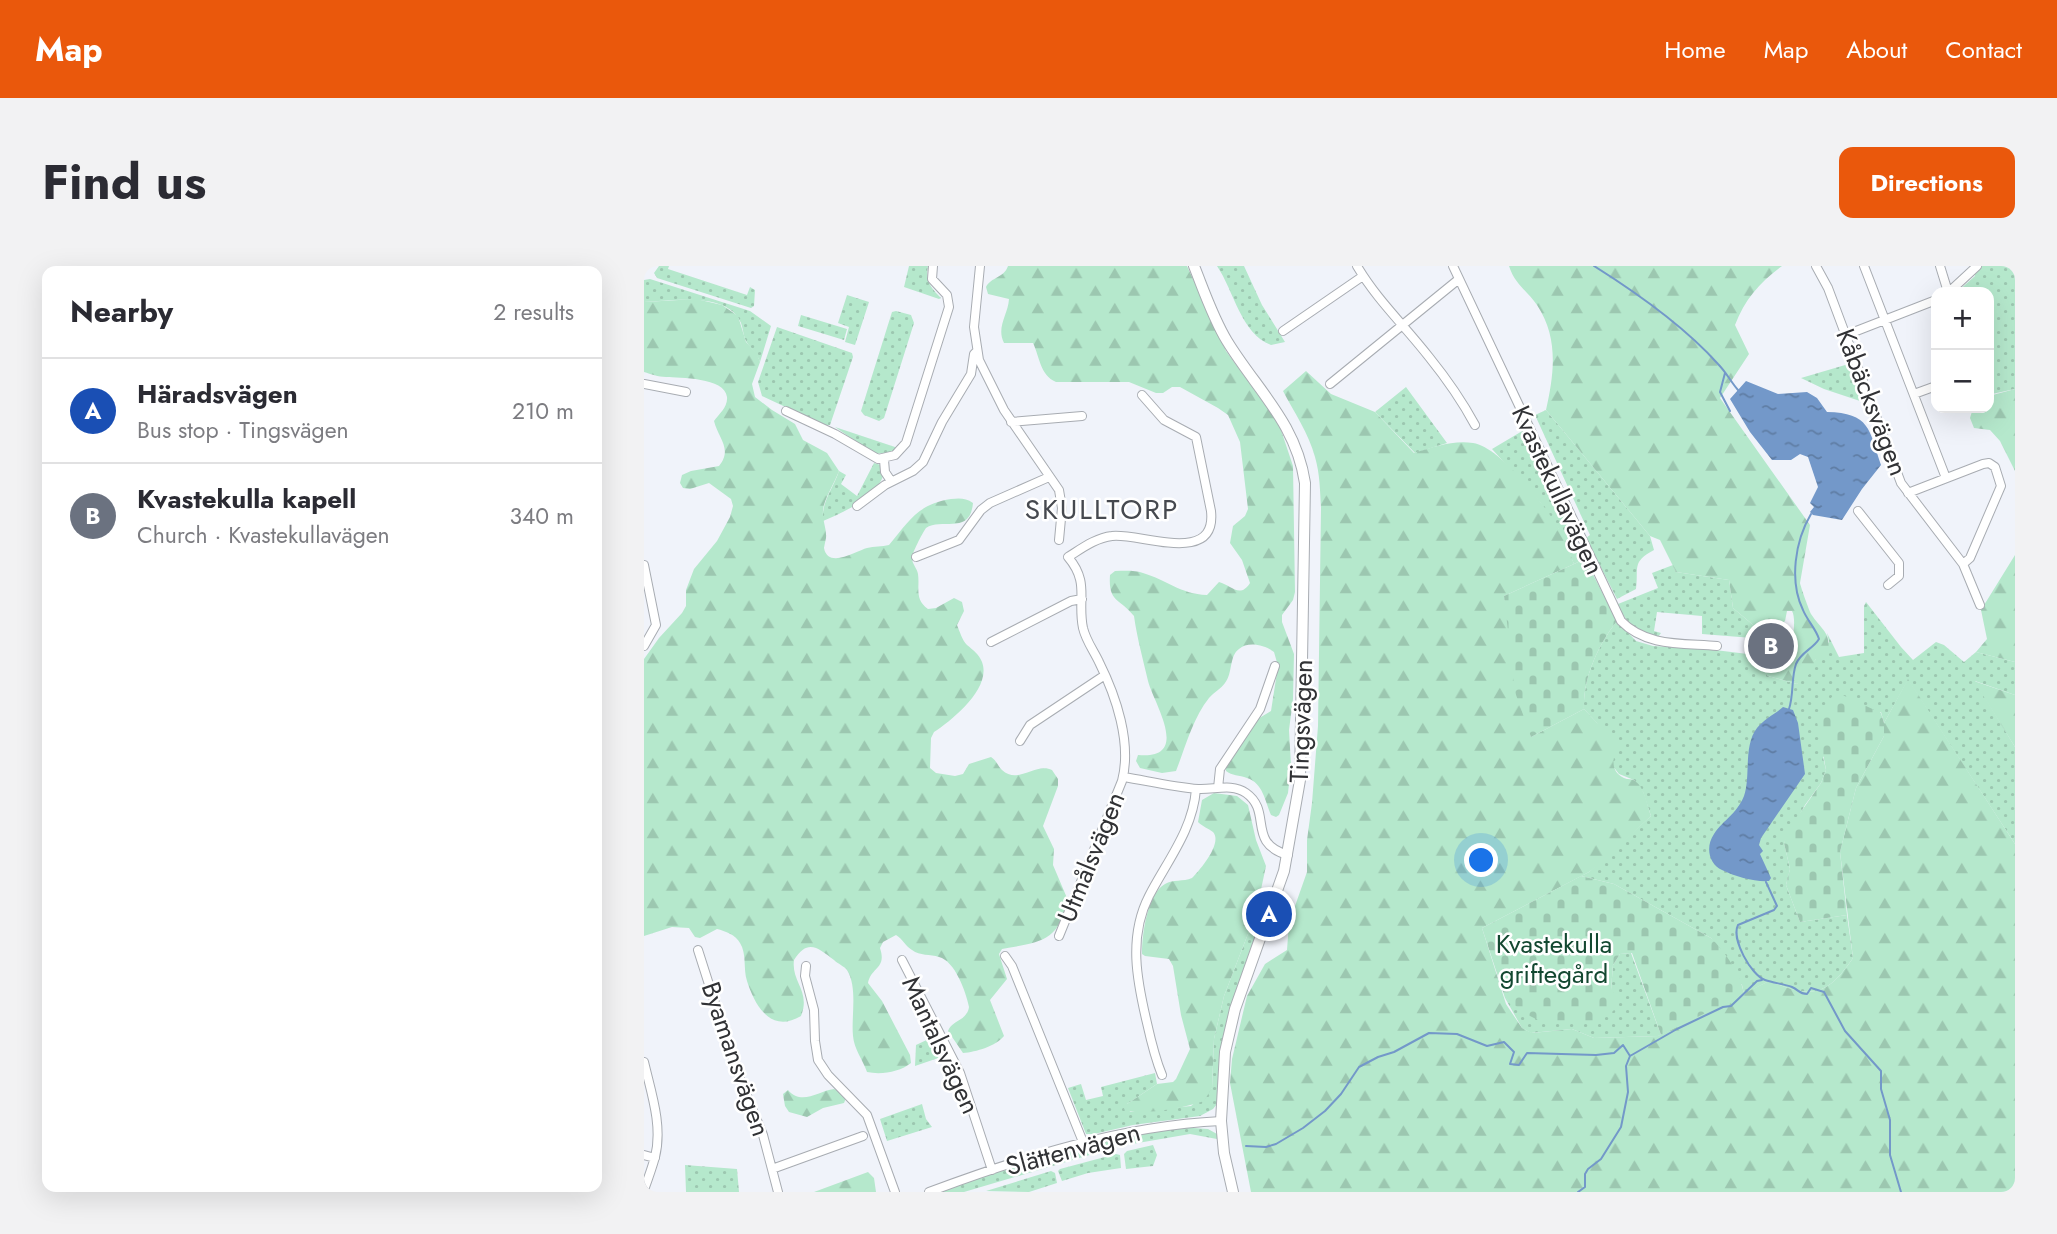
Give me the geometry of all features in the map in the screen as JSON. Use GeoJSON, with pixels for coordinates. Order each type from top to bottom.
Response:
{"type":"FeatureCollection","features":[{"type":"Feature","properties":{"kind":"street"},"geometry":{"type":"LineString","coordinates":[[786,411],[835,434],[873,457],[884,460],[895,455],[905,443],[948,311],[947,295],[932,279],[933,266]]}},
{"type":"Feature","properties":{"kind":"street"},"geometry":{"type":"LineString","coordinates":[[980,266],[974,327],[977,351],[983,371],[1012,422],[1062,497],[1059,540]]}},
{"type":"Feature","properties":{"kind":"street","name":"Tingsvägen"},"geometry":{"type":"LineString","coordinates":[[1194,266],[1227,341],[1288,428],[1303,471],[1306,500],[1302,759],[1288,855],[1229,1031],[1222,1081],[1221,1121],[1224,1153],[1233,1192]]}},
{"type":"Feature","properties":{"kind":"street"},"geometry":{"type":"LineString","coordinates":[[1357,266],[1400,326],[1428,355],[1475,425]]}},
{"type":"Feature","properties":{"kind":"street","name":"Kvastekullavägen"},"geometry":{"type":"LineString","coordinates":[[1453,266],[1621,621],[1633,632],[1648,639],[1717,646]]}},
{"type":"Feature","properties":{"kind":"street","name":"Kåbäcksvägen"},"geometry":{"type":"LineString","coordinates":[[1816,266],[1828,288],[1895,471],[1908,493],[1963,564],[1980,605]]}},
{"type":"Feature","properties":{"kind":"street"},"geometry":{"type":"LineString","coordinates":[[1864,266],[1946,478]]}},
{"type":"Feature","properties":{"kind":"street"},"geometry":{"type":"LineString","coordinates":[[1940,266],[1947,287]]}},
{"type":"Feature","properties":{"kind":"street"},"geometry":{"type":"LineString","coordinates":[[1954,287],[1977,266]]}},
{"type":"Feature","properties":{"kind":"street"},"geometry":{"type":"LineString","coordinates":[[1283,331],[1363,276]]}},
{"type":"Feature","properties":{"kind":"street"},"geometry":{"type":"LineString","coordinates":[[1330,384],[1459,279]]}},
{"type":"Feature","properties":{"kind":"street"},"geometry":{"type":"LineString","coordinates":[[1846,335],[1931,302]]}},
{"type":"Feature","properties":{"kind":"street"},"geometry":{"type":"LineString","coordinates":[[857,506],[923,462],[971,374],[974,354],[977,351]]}},
{"type":"Feature","properties":{"kind":"street"},"geometry":{"type":"LineString","coordinates":[[644,384],[685,392]]}},
{"type":"Feature","properties":{"kind":"street"},"geometry":{"type":"LineString","coordinates":[[1914,394],[1931,388]]}},
{"type":"Feature","properties":{"kind":"street"},"geometry":{"type":"LineString","coordinates":[[1142,395],[1164,420],[1196,437],[1211,511],[1209,527],[1199,539],[1187,543],[1163,543],[1123,535],[1109,536],[1068,557],[1081,576],[1083,628],[1105,675],[1124,740],[1124,777],[1196,789],[1235,788],[1248,794],[1259,813],[1265,841],[1271,849],[1288,855]]}},
{"type":"Feature","properties":{"kind":"street"},"geometry":{"type":"LineString","coordinates":[[1012,422],[1082,416]]}},
{"type":"Feature","properties":{"kind":"street"},"geometry":{"type":"LineString","coordinates":[[884,460],[885,472],[891,481]]}},
{"type":"Feature","properties":{"kind":"street"},"geometry":{"type":"LineString","coordinates":[[1908,493],[1989,463],[1995,467],[2001,486],[1969,558],[1963,564]]}},
{"type":"Feature","properties":{"kind":"street"},"geometry":{"type":"LineString","coordinates":[[916,558],[958,540],[990,503],[1049,477]]}},
{"type":"Feature","properties":{"kind":"street"},"geometry":{"type":"LineString","coordinates":[[1858,511],[1899,563],[1899,576],[1888,585]]}},
{"type":"Feature","properties":{"kind":"street"},"geometry":{"type":"LineString","coordinates":[[644,565],[656,625],[644,646]]}},
{"type":"Feature","properties":{"kind":"street"},"geometry":{"type":"LineString","coordinates":[[991,642],[1072,601],[1082,599]]}},
{"type":"Feature","properties":{"kind":"street"},"geometry":{"type":"LineString","coordinates":[[1218,788],[1220,769],[1260,709],[1275,666]]}},
{"type":"Feature","properties":{"kind":"street"},"geometry":{"type":"LineString","coordinates":[[1020,741],[1030,725],[1105,675]]}},
{"type":"Feature","properties":{"kind":"street","name":"Utmålsvägen"},"geometry":{"type":"LineString","coordinates":[[1059,936],[1124,777]]}},
{"type":"Feature","properties":{"kind":"street"},"geometry":{"type":"LineString","coordinates":[[1162,1075],[1156,1062],[1139,988],[1135,950],[1147,898],[1188,825],[1196,789]]}},
{"type":"Feature","properties":{"kind":"street","name":"Byamansvägen"},"geometry":{"type":"LineString","coordinates":[[698,950],[736,1069],[763,1135],[778,1192]]}},
{"type":"Feature","properties":{"kind":"street"},"geometry":{"type":"LineString","coordinates":[[1005,956],[1012,966],[1083,1142]]}},
{"type":"Feature","properties":{"kind":"street","name":"Mantalsvägen"},"geometry":{"type":"LineString","coordinates":[[902,960],[960,1073],[992,1170]]}},
{"type":"Feature","properties":{"kind":"street"},"geometry":{"type":"LineString","coordinates":[[806,966],[805,975],[814,1010],[818,1060],[828,1075],[867,1115],[895,1192]]}},
{"type":"Feature","properties":{"kind":"street"},"geometry":{"type":"LineString","coordinates":[[644,1062],[656,1115],[657,1142],[655,1158],[644,1190]]}},
{"type":"Feature","properties":{"kind":"street","name":"Slättenvägen"},"geometry":{"type":"LineString","coordinates":[[929,1192],[1083,1142],[1148,1128],[1221,1121]]}},
{"type":"Feature","properties":{"kind":"street","name":"Byamansvägen"},"geometry":{"type":"LineString","coordinates":[[772,1169],[863,1136]]}},
{"type":"Feature","properties":{"kind":"street"},"geometry":{"type":"LineString","coordinates":[[644,1155],[655,1158]]}},
{"type":"Feature","properties":{"kind":"green space"},"geometry":{"type":"Polygon","coordinates":[[[659,266],[669,266],[668,269],[747,295],[750,287],[755,290],[754,306],[751,308],[657,278],[654,273],[659,266]]]}},
{"type":"Feature","properties":{"kind":"green space"},"geometry":{"type":"Polygon","coordinates":[[[909,266],[928,266],[930,284],[941,298],[904,287],[909,266]]]}},
{"type":"Feature","properties":{"kind":"green space"},"geometry":{"type":"Polygon","coordinates":[[[1008,266],[1187,266],[1226,351],[1279,424],[1293,466],[1295,592],[1293,600],[1282,615],[1294,654],[1293,699],[1289,730],[1291,765],[1288,793],[1276,817],[1271,815],[1257,784],[1226,771],[1226,764],[1251,723],[1271,711],[1278,666],[1274,652],[1266,647],[1252,645],[1236,652],[1227,679],[1198,715],[1176,771],[1162,773],[1140,768],[1136,761],[1138,755],[1154,754],[1163,749],[1166,728],[1148,681],[1134,616],[1113,596],[1110,584],[1110,575],[1115,571],[1136,571],[1189,592],[1207,595],[1219,582],[1239,591],[1250,583],[1242,560],[1230,543],[1233,526],[1245,516],[1248,509],[1240,442],[1228,415],[1180,387],[1156,393],[1129,382],[1056,382],[1051,379],[1044,371],[1033,343],[1004,343],[1001,332],[1009,299],[988,294],[986,287],[1004,273],[1008,266]]]}},
{"type":"Feature","properties":{"kind":"green space"},"geometry":{"type":"Polygon","coordinates":[[[1217,266],[1244,266],[1262,305],[1285,342],[1271,345],[1252,332],[1217,266]]]}},
{"type":"Feature","properties":{"kind":"green space"},"geometry":{"type":"Polygon","coordinates":[[[1509,266],[1782,266],[1767,278],[1743,307],[1735,325],[1749,354],[1720,398],[1810,525],[1800,583],[1811,614],[1827,635],[1829,646],[1828,653],[1815,660],[1813,671],[1797,684],[1768,676],[1758,663],[1788,655],[1794,627],[1792,611],[1787,611],[1785,621],[1777,629],[1770,627],[1765,635],[1733,608],[1729,580],[1676,572],[1660,540],[1650,536],[1546,410],[1553,356],[1549,330],[1537,305],[1518,283],[1509,266]]]}},
{"type":"Feature","properties":{"kind":"green space"},"geometry":{"type":"Polygon","coordinates":[[[1973,266],[2015,266],[2015,389],[1994,394],[1994,287],[1963,287],[1975,276],[1973,266]]]}},
{"type":"Feature","properties":{"kind":"green space"},"geometry":{"type":"Polygon","coordinates":[[[650,279],[750,311],[771,326],[760,362],[745,339],[741,323],[734,313],[724,306],[698,300],[644,302],[644,280],[650,279]]]}},
{"type":"Feature","properties":{"kind":"green space"},"geometry":{"type":"Polygon","coordinates":[[[847,295],[869,302],[855,345],[845,342],[849,327],[838,323],[847,295]]]}},
{"type":"Feature","properties":{"kind":"green space"},"geometry":{"type":"Polygon","coordinates":[[[696,299],[722,305],[738,316],[746,342],[757,354],[760,362],[752,384],[755,397],[795,424],[803,440],[827,453],[839,471],[824,507],[824,548],[831,558],[889,545],[915,515],[940,501],[960,499],[973,503],[971,513],[961,523],[932,525],[926,528],[912,558],[918,574],[919,597],[928,609],[936,608],[954,598],[962,602],[964,611],[957,625],[965,643],[981,659],[984,672],[976,692],[968,702],[951,720],[934,732],[931,738],[930,768],[936,773],[955,776],[963,774],[969,764],[991,757],[1008,774],[1046,768],[1052,770],[1058,779],[1058,786],[1043,826],[1054,849],[1053,865],[1067,898],[1059,924],[1046,938],[1002,949],[999,954],[1007,979],[990,1000],[1004,1036],[985,1048],[963,1053],[948,1031],[968,1012],[969,1007],[950,964],[939,957],[915,952],[896,935],[883,942],[880,948],[882,960],[868,983],[882,1001],[910,1055],[911,1063],[896,1071],[878,1073],[867,1072],[855,1045],[853,994],[847,970],[818,949],[804,949],[794,960],[795,975],[804,1000],[803,1007],[801,1016],[781,1022],[766,1015],[755,1000],[746,976],[742,947],[738,940],[727,932],[717,929],[700,938],[695,937],[689,928],[672,927],[644,936],[644,659],[682,613],[686,606],[686,590],[694,569],[717,541],[733,506],[731,499],[709,483],[690,489],[683,488],[680,483],[682,475],[719,466],[723,460],[725,449],[714,421],[726,404],[724,390],[710,382],[644,372],[644,302],[696,299]]]}},
{"type":"Feature","properties":{"kind":"green space"},"geometry":{"type":"Polygon","coordinates":[[[892,312],[911,315],[914,323],[884,418],[879,421],[861,411],[892,312]]]}},
{"type":"Feature","properties":{"kind":"green space"},"geometry":{"type":"Polygon","coordinates":[[[801,315],[847,329],[844,340],[798,326],[801,315]]]}},
{"type":"Feature","properties":{"kind":"green space"},"geometry":{"type":"Polygon","coordinates":[[[777,327],[852,353],[853,357],[830,425],[824,425],[762,396],[758,382],[777,327]]]}},
{"type":"Feature","properties":{"kind":"green space"},"geometry":{"type":"Polygon","coordinates":[[[1852,363],[1866,403],[1801,378],[1852,363]]]}},
{"type":"Feature","properties":{"kind":"green space"},"geometry":{"type":"Polygon","coordinates":[[[1306,371],[1331,394],[1375,412],[1414,453],[1466,442],[1496,454],[1544,506],[1559,529],[1574,564],[1504,596],[1531,737],[1584,709],[1618,745],[1614,767],[1619,775],[1638,784],[1651,816],[1589,872],[1482,928],[1506,1004],[1522,1028],[1532,1033],[1572,1029],[1594,1038],[1658,1036],[1769,981],[1808,992],[1826,987],[1835,980],[1853,958],[1840,852],[1856,788],[1884,736],[1884,723],[1908,679],[2015,844],[2015,1192],[1251,1192],[1230,1083],[1232,1059],[1247,996],[1265,964],[1287,950],[1289,923],[1307,872],[1307,840],[1318,726],[1320,482],[1309,440],[1283,391],[1306,371]]]}},
{"type":"Feature","properties":{"kind":"green space"},"geometry":{"type":"Polygon","coordinates":[[[1406,387],[1447,443],[1415,453],[1375,412],[1406,387]]]}},
{"type":"Feature","properties":{"kind":"green space"},"geometry":{"type":"Polygon","coordinates":[[[2015,389],[2015,471],[2000,441],[1990,430],[1974,428],[1970,418],[1972,413],[1994,413],[1994,395],[2015,389]]]}},
{"type":"Feature","properties":{"kind":"green space"},"geometry":{"type":"Polygon","coordinates":[[[1546,410],[1650,536],[1654,550],[1639,562],[1636,589],[1617,599],[1586,538],[1590,535],[1535,415],[1546,410]]]}},
{"type":"Feature","properties":{"kind":"green space"},"geometry":{"type":"Polygon","coordinates":[[[835,427],[898,448],[893,452],[874,454],[835,427]]]}},
{"type":"Feature","properties":{"kind":"green space"},"geometry":{"type":"Polygon","coordinates":[[[1524,430],[1585,559],[1574,564],[1558,528],[1540,502],[1492,449],[1524,430]]]}},
{"type":"Feature","properties":{"kind":"green space"},"geometry":{"type":"Polygon","coordinates":[[[874,463],[881,465],[884,474],[874,490],[858,503],[823,521],[826,502],[839,471],[846,475],[841,484],[857,496],[874,463]]]}},
{"type":"Feature","properties":{"kind":"green space"},"geometry":{"type":"Polygon","coordinates":[[[2015,555],[2015,662],[1976,652],[1987,639],[1981,610],[2015,555]]]}},
{"type":"Feature","properties":{"kind":"green space"},"geometry":{"type":"Polygon","coordinates":[[[1585,559],[1617,621],[1593,662],[1586,686],[1584,709],[1531,737],[1515,692],[1504,596],[1585,559]]]}},
{"type":"Feature","properties":{"kind":"green space"},"geometry":{"type":"Polygon","coordinates":[[[1673,565],[1676,572],[1729,580],[1733,608],[1765,635],[1765,639],[1702,634],[1702,616],[1657,612],[1654,631],[1661,633],[1658,637],[1633,626],[1618,604],[1658,588],[1652,573],[1673,565]]]}},
{"type":"Feature","properties":{"kind":"green space"},"geometry":{"type":"Polygon","coordinates":[[[1866,602],[1913,660],[1936,642],[1944,645],[1964,662],[1976,652],[2015,662],[2015,695],[1975,681],[2015,747],[2015,844],[1908,680],[1884,723],[1881,712],[1823,757],[1826,770],[1821,783],[1784,843],[1790,869],[1786,885],[1800,922],[1847,915],[1853,958],[1835,980],[1817,990],[1797,990],[1769,981],[1744,994],[1742,985],[1711,938],[1614,884],[1581,876],[1589,872],[1651,816],[1643,792],[1634,780],[1619,774],[1612,765],[1612,757],[1597,723],[1584,709],[1589,674],[1598,651],[1617,621],[1636,641],[1653,646],[1772,657],[1759,663],[1768,676],[1797,684],[1829,642],[1827,633],[1839,657],[1864,653],[1866,602]]]}},
{"type":"Feature","properties":{"kind":"green space"},"geometry":{"type":"Polygon","coordinates":[[[1974,681],[2015,695],[2015,747],[1974,681]]]}},
{"type":"Feature","properties":{"kind":"green space"},"geometry":{"type":"Polygon","coordinates":[[[1836,692],[1881,713],[1884,736],[1856,788],[1840,852],[1847,915],[1800,922],[1786,885],[1790,869],[1784,843],[1789,829],[1821,783],[1826,770],[1816,716],[1836,692]]]}},
{"type":"Feature","properties":{"kind":"green space"},"geometry":{"type":"Polygon","coordinates":[[[1214,793],[1237,796],[1248,805],[1256,840],[1266,866],[1256,913],[1224,996],[1214,1039],[1212,1088],[1204,1101],[1196,1104],[1153,1111],[1125,1111],[1127,1104],[1157,1084],[1173,1082],[1190,1049],[1173,966],[1169,959],[1142,954],[1143,936],[1150,906],[1159,889],[1168,882],[1192,878],[1213,849],[1213,832],[1198,822],[1202,800],[1214,793]]]}},
{"type":"Feature","properties":{"kind":"green space","name":"Kvastekulla griftegård"},"geometry":{"type":"Polygon","coordinates":[[[1581,876],[1614,884],[1711,938],[1732,964],[1744,994],[1661,1035],[1632,953],[1620,954],[1613,965],[1611,990],[1616,995],[1617,1007],[1609,1015],[1591,1023],[1544,1023],[1528,1015],[1505,998],[1482,928],[1581,876]]]}},
{"type":"Feature","properties":{"kind":"green space"},"geometry":{"type":"Polygon","coordinates":[[[1256,913],[1260,915],[1259,927],[1217,1104],[1200,1116],[1086,1134],[1068,1088],[1081,1084],[1086,1100],[1103,1096],[1101,1087],[1155,1073],[1157,1084],[1127,1104],[1130,1112],[1191,1106],[1212,1088],[1214,1039],[1224,996],[1256,913]]]}},
{"type":"Feature","properties":{"kind":"green space"},"geometry":{"type":"Polygon","coordinates":[[[1631,953],[1661,1035],[1594,1038],[1572,1029],[1531,1033],[1522,1028],[1505,998],[1512,1002],[1611,990],[1613,965],[1620,954],[1631,953]]]}},
{"type":"Feature","properties":{"kind":"green space"},"geometry":{"type":"Polygon","coordinates":[[[933,1037],[944,1056],[915,1066],[916,1045],[933,1037]]]}},
{"type":"Feature","properties":{"kind":"green space"},"geometry":{"type":"Polygon","coordinates":[[[834,1089],[843,1093],[846,1098],[844,1103],[823,1108],[807,1117],[789,1112],[785,1106],[783,1094],[788,1090],[793,1095],[804,1097],[834,1089]]]}},
{"type":"Feature","properties":{"kind":"green space"},"geometry":{"type":"Polygon","coordinates":[[[922,1104],[926,1119],[932,1127],[887,1141],[880,1119],[922,1104]]]}},
{"type":"Feature","properties":{"kind":"green space"},"geometry":{"type":"Polygon","coordinates":[[[1179,1127],[1208,1129],[1217,1134],[1217,1139],[1190,1134],[1128,1144],[1123,1138],[1179,1127]]]}},
{"type":"Feature","properties":{"kind":"green space"},"geometry":{"type":"Polygon","coordinates":[[[1118,1138],[1116,1147],[1110,1149],[964,1192],[938,1192],[1049,1155],[1118,1138]]]}},
{"type":"Feature","properties":{"kind":"green space"},"geometry":{"type":"Polygon","coordinates":[[[1153,1145],[1157,1155],[1153,1166],[1126,1169],[1124,1154],[1127,1151],[1153,1145]]]}},
{"type":"Feature","properties":{"kind":"green space"},"geometry":{"type":"Polygon","coordinates":[[[1120,1155],[1121,1168],[1088,1173],[1062,1181],[1058,1171],[1060,1169],[1120,1155]]]}},
{"type":"Feature","properties":{"kind":"green space"},"geometry":{"type":"Polygon","coordinates":[[[685,1165],[737,1169],[739,1192],[686,1192],[685,1165]]]}},
{"type":"Feature","properties":{"kind":"green space"},"geometry":{"type":"Polygon","coordinates":[[[1051,1171],[1055,1173],[1057,1183],[1029,1192],[986,1191],[1051,1171]]]}},
{"type":"Feature","properties":{"kind":"green space"},"geometry":{"type":"Polygon","coordinates":[[[868,1172],[874,1178],[876,1192],[814,1192],[868,1172]]]}},
{"type":"Feature","properties":{"kind":"water"},"geometry":{"type":"Polygon","coordinates":[[[1746,381],[1778,394],[1807,392],[1817,398],[1827,412],[1852,416],[1866,425],[1881,465],[1842,520],[1813,515],[1810,512],[1814,507],[1810,503],[1818,487],[1808,457],[1800,454],[1791,460],[1772,460],[1750,432],[1730,399],[1746,381]]]}},
{"type":"Feature","properties":{"kind":"water"},"geometry":{"type":"Polygon","coordinates":[[[1783,707],[1793,710],[1798,723],[1805,774],[1761,838],[1759,845],[1763,851],[1760,854],[1771,878],[1769,881],[1752,880],[1733,875],[1714,864],[1709,850],[1710,844],[1714,834],[1744,796],[1753,735],[1763,722],[1783,707]]]}},
{"type":"Feature","properties":{"kind":"waterway"},"geometry":{"type":"LineString","coordinates":[[1594,266],[1675,323],[1721,367],[1738,390]]}},
{"type":"Feature","properties":{"kind":"waterway"},"geometry":{"type":"LineString","coordinates":[[1725,373],[1720,392],[1730,411]]}},
{"type":"Feature","properties":{"kind":"waterway"},"geometry":{"type":"LineString","coordinates":[[1789,709],[1796,664],[1819,639],[1799,599],[1795,574],[1801,536],[1811,514]]}},
{"type":"Feature","properties":{"kind":"waterway"},"geometry":{"type":"LineString","coordinates":[[1766,882],[1777,906],[1774,910],[1738,925],[1737,939],[1740,947],[1748,964],[1765,980],[1792,987],[1804,994],[1811,988],[1824,992],[1845,1031],[1881,1071],[1881,1089],[1890,1120],[1890,1155],[1901,1192]]}},
{"type":"Feature","properties":{"kind":"waterway"},"geometry":{"type":"LineString","coordinates":[[1578,1192],[1585,1187],[1585,1174],[1588,1169],[1601,1159],[1621,1127],[1628,1092],[1626,1066],[1630,1056],[1677,1029],[1723,1007],[1731,1006],[1757,981],[1762,980]]}},
{"type":"Feature","properties":{"kind":"waterway"},"geometry":{"type":"LineString","coordinates":[[1246,1146],[1266,1147],[1276,1144],[1303,1128],[1341,1094],[1359,1067],[1429,1033],[1457,1034],[1487,1046],[1504,1042],[1514,1052],[1510,1064],[1519,1065],[1527,1053],[1596,1055],[1614,1053],[1623,1045],[1630,1056]]}},
{"type":"Feature","properties":{"kind":"place","name":"Kvastekulla kapell"},"geometry":{"type":"Point","coordinates":[1771,646]}},
{"type":"Feature","properties":{"kind":"place","name":"Häradsvägen"},"geometry":{"type":"Point","coordinates":[1269,914]}},
{"type":"Feature","properties":{"kind":"district","name":"SKULLTORP"},"geometry":{"type":"Point","coordinates":[1102,509]}}]}
